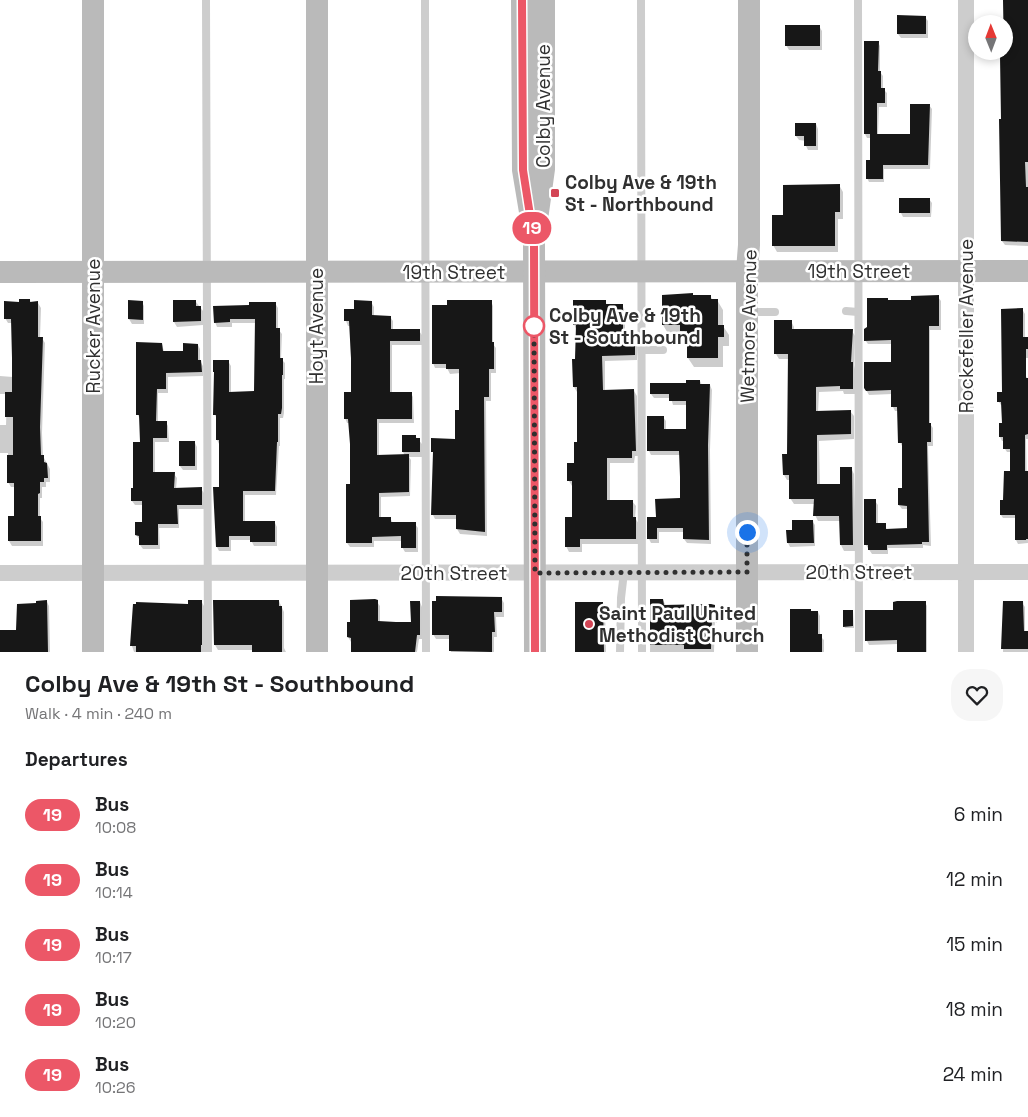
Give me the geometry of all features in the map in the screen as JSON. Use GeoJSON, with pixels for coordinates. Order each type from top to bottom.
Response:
{"type":"FeatureCollection","features":[{"type":"Feature","properties":{"kind":"street","name":"Rucker Avenue"},"geometry":{"type":"LineString","coordinates":[[93,0],[93,652]]}},
{"type":"Feature","properties":{"kind":"street","name":"Hoyt Avenue"},"geometry":{"type":"LineString","coordinates":[[317,0],[317,652]]}},
{"type":"Feature","properties":{"kind":"street","name":"Colby Avenue"},"geometry":{"type":"LineString","coordinates":[[522,0],[523,170],[534,241]]}},
{"type":"Feature","properties":{"kind":"street","name":"Colby Avenue"},"geometry":{"type":"LineString","coordinates":[[535,652],[534,241],[544,169],[544,0]]}},
{"type":"Feature","properties":{"kind":"street","name":"Wetmore Avenue"},"geometry":{"type":"LineString","coordinates":[[747,652],[747,271],[750,245],[749,0]]}},
{"type":"Feature","properties":{"kind":"street","name":"Rockefeller Avenue"},"geometry":{"type":"LineString","coordinates":[[966,0],[966,652]]}},
{"type":"Feature","properties":{"kind":"street","name":"19th Street"},"geometry":{"type":"LineString","coordinates":[[0,272],[1028,271]]}},
{"type":"Feature","properties":{"kind":"street","name":"20th Street"},"geometry":{"type":"LineString","coordinates":[[0,573],[1028,572]]}},
{"type":"Feature","properties":{"kind":"lane"},"geometry":{"type":"LineString","coordinates":[[206,0],[208,652]]}},
{"type":"Feature","properties":{"kind":"lane"},"geometry":{"type":"LineString","coordinates":[[425,0],[426,652]]}},
{"type":"Feature","properties":{"kind":"lane"},"geometry":{"type":"LineString","coordinates":[[641,0],[643,271],[642,652]]}},
{"type":"Feature","properties":{"kind":"lane"},"geometry":{"type":"LineString","coordinates":[[858,0],[859,652]]}},
{"type":"Feature","properties":{"kind":"lane"},"geometry":{"type":"LineString","coordinates":[[747,312],[775,312]]}},
{"type":"Feature","properties":{"kind":"lane"},"geometry":{"type":"LineString","coordinates":[[846,312],[858,312]]}},
{"type":"Feature","properties":{"kind":"lane"},"geometry":{"type":"LineString","coordinates":[[642,350],[663,350]]}},
{"type":"Feature","properties":{"kind":"lane"},"geometry":{"type":"LineString","coordinates":[[620,652],[621,598],[624,572]]}},
{"type":"Feature","properties":{"kind":"building"},"geometry":{"type":"Polygon","coordinates":[[[1003,0],[1028,0],[1028,162],[1025,162],[1026,187],[1028,187],[1028,242],[1001,241],[1000,60],[1013,60],[1013,15],[1003,15],[1003,0]]]}},
{"type":"Feature","properties":{"kind":"building"},"geometry":{"type":"Polygon","coordinates":[[[897,15],[926,16],[926,34],[897,34],[897,15]]]}},
{"type":"Feature","properties":{"kind":"building"},"geometry":{"type":"Polygon","coordinates":[[[785,25],[820,25],[820,46],[785,46],[785,25]]]}},
{"type":"Feature","properties":{"kind":"building"},"geometry":{"type":"Polygon","coordinates":[[[864,41],[879,41],[878,71],[881,71],[881,88],[885,88],[885,103],[877,103],[877,134],[910,134],[910,104],[930,104],[928,165],[883,165],[883,179],[866,179],[866,160],[870,160],[870,134],[864,134],[864,41]]]}},
{"type":"Feature","properties":{"kind":"building"},"geometry":{"type":"Polygon","coordinates":[[[795,123],[816,123],[816,146],[804,146],[804,136],[795,136],[795,123]]]}},
{"type":"Feature","properties":{"kind":"building"},"geometry":{"type":"Polygon","coordinates":[[[840,184],[840,212],[835,212],[835,246],[772,246],[772,215],[783,215],[783,185],[840,184]]]}},
{"type":"Feature","properties":{"kind":"building"},"geometry":{"type":"Polygon","coordinates":[[[899,198],[930,198],[930,213],[899,213],[899,198]]]}},
{"type":"Feature","properties":{"kind":"building"},"geometry":{"type":"Polygon","coordinates":[[[693,293],[693,295],[711,295],[711,299],[718,299],[718,325],[724,325],[724,337],[718,337],[718,358],[687,358],[687,331],[680,331],[680,325],[662,325],[662,295],[693,293]]]}},
{"type":"Feature","properties":{"kind":"building"},"geometry":{"type":"Polygon","coordinates":[[[939,295],[939,326],[929,326],[929,423],[931,423],[931,442],[927,442],[929,542],[887,545],[887,550],[868,550],[868,545],[864,545],[864,499],[876,499],[876,523],[886,523],[886,529],[907,528],[907,506],[898,505],[898,488],[902,488],[902,443],[898,443],[897,407],[891,407],[891,390],[866,391],[864,388],[864,362],[891,362],[891,340],[864,341],[864,329],[867,327],[867,298],[911,300],[911,296],[939,295]]]}},
{"type":"Feature","properties":{"kind":"building"},"geometry":{"type":"Polygon","coordinates":[[[19,299],[30,299],[30,302],[38,301],[38,337],[43,337],[40,427],[41,455],[44,455],[44,462],[47,463],[48,478],[44,478],[44,482],[40,482],[40,493],[38,494],[38,516],[41,516],[41,541],[8,541],[8,516],[14,516],[14,483],[7,483],[7,455],[13,455],[13,417],[5,417],[5,392],[12,392],[12,358],[11,319],[4,319],[4,301],[19,302],[19,299]]]}},
{"type":"Feature","properties":{"kind":"building"},"geometry":{"type":"Polygon","coordinates":[[[128,300],[143,301],[143,320],[128,319],[128,300]]]}},
{"type":"Feature","properties":{"kind":"building"},"geometry":{"type":"Polygon","coordinates":[[[173,300],[196,300],[196,306],[201,306],[201,321],[173,322],[173,300]]]}},
{"type":"Feature","properties":{"kind":"building"},"geometry":{"type":"Polygon","coordinates":[[[354,300],[372,301],[372,315],[391,316],[391,329],[420,329],[420,341],[390,341],[390,392],[412,392],[412,419],[377,419],[377,455],[409,454],[409,492],[379,493],[379,517],[391,517],[391,522],[416,522],[416,548],[401,548],[401,536],[372,537],[372,543],[346,543],[346,484],[350,484],[350,444],[348,419],[344,419],[344,392],[351,392],[351,358],[349,321],[344,321],[344,309],[354,309],[354,300]]]}},
{"type":"Feature","properties":{"kind":"building"},"geometry":{"type":"Polygon","coordinates":[[[447,300],[492,300],[494,369],[489,369],[489,397],[484,397],[485,532],[456,529],[456,515],[431,515],[433,452],[431,452],[431,438],[455,439],[455,410],[459,410],[459,369],[446,369],[446,364],[432,364],[432,305],[447,305],[447,300]]]}},
{"type":"Feature","properties":{"kind":"building"},"geometry":{"type":"Polygon","coordinates":[[[573,300],[606,300],[606,304],[623,304],[623,339],[635,339],[635,355],[602,356],[603,390],[634,389],[636,451],[632,451],[632,458],[607,458],[607,500],[633,500],[633,517],[636,517],[636,539],[580,539],[580,547],[565,547],[565,517],[572,517],[572,481],[567,481],[567,463],[574,463],[574,442],[577,442],[577,387],[573,387],[572,359],[575,359],[576,325],[573,325],[573,300]]]}},
{"type":"Feature","properties":{"kind":"building"},"geometry":{"type":"Polygon","coordinates":[[[249,302],[276,302],[276,328],[280,328],[280,358],[283,358],[283,375],[282,408],[281,414],[278,414],[275,491],[243,491],[243,521],[275,521],[275,542],[250,542],[250,536],[229,536],[229,547],[216,547],[213,487],[219,487],[219,440],[216,440],[216,415],[213,415],[213,360],[229,360],[229,392],[254,391],[255,319],[230,319],[230,322],[214,323],[213,306],[249,305],[249,302]]]}},
{"type":"Feature","properties":{"kind":"building"},"geometry":{"type":"Polygon","coordinates":[[[1023,308],[1023,337],[1028,337],[1026,378],[1028,378],[1028,434],[1025,435],[1025,471],[1028,471],[1028,539],[1015,540],[1015,515],[1000,515],[1000,500],[1003,500],[1004,471],[1010,471],[1010,449],[1003,449],[1003,437],[999,437],[999,423],[1002,423],[1001,402],[997,402],[997,392],[1002,392],[1001,309],[1023,308]]]}},
{"type":"Feature","properties":{"kind":"building"},"geometry":{"type":"Polygon","coordinates":[[[774,320],[792,320],[792,329],[853,329],[851,362],[853,362],[853,389],[840,389],[840,386],[816,387],[816,411],[851,410],[851,434],[817,435],[817,484],[840,484],[840,467],[852,467],[853,545],[840,545],[839,516],[813,516],[814,499],[789,499],[789,475],[783,475],[782,454],[787,454],[788,354],[774,354],[774,320]]]}},
{"type":"Feature","properties":{"kind":"building"},"geometry":{"type":"Polygon","coordinates":[[[136,342],[162,343],[163,351],[183,351],[183,343],[198,344],[198,360],[201,360],[202,372],[166,373],[166,389],[157,389],[156,421],[167,421],[167,438],[153,438],[153,472],[175,472],[174,488],[202,487],[202,505],[177,505],[178,524],[158,524],[158,545],[139,545],[139,536],[135,535],[135,522],[142,522],[142,501],[131,501],[131,488],[133,488],[133,442],[140,442],[139,415],[136,415],[136,342]]]}},
{"type":"Feature","properties":{"kind":"building"},"geometry":{"type":"Polygon","coordinates":[[[686,380],[700,380],[700,384],[710,384],[708,445],[709,540],[683,539],[683,528],[657,528],[657,539],[647,539],[647,517],[656,517],[655,499],[680,498],[680,477],[679,451],[647,451],[647,416],[664,416],[664,429],[686,429],[686,401],[669,401],[669,394],[650,394],[650,383],[686,383],[686,380]]]}},
{"type":"Feature","properties":{"kind":"building"},"geometry":{"type":"Polygon","coordinates":[[[402,435],[416,435],[416,438],[420,438],[420,452],[402,452],[402,435]]]}},
{"type":"Feature","properties":{"kind":"building"},"geometry":{"type":"Polygon","coordinates":[[[179,441],[195,441],[195,466],[179,466],[179,441]]]}},
{"type":"Feature","properties":{"kind":"building"},"geometry":{"type":"Polygon","coordinates":[[[792,520],[813,520],[814,543],[787,543],[786,530],[792,530],[792,520]]]}},
{"type":"Feature","properties":{"kind":"building"},"geometry":{"type":"Polygon","coordinates":[[[436,596],[502,597],[502,612],[494,612],[495,632],[492,632],[492,652],[449,651],[449,635],[432,635],[432,601],[436,601],[436,596]]]}},
{"type":"Feature","properties":{"kind":"building"},"geometry":{"type":"Polygon","coordinates":[[[650,599],[663,599],[664,605],[715,605],[715,618],[712,618],[711,649],[684,649],[684,645],[650,645],[650,599]]]}},
{"type":"Feature","properties":{"kind":"building"},"geometry":{"type":"Polygon","coordinates":[[[47,600],[48,652],[0,652],[0,630],[16,630],[17,604],[36,603],[36,601],[47,600]]]}},
{"type":"Feature","properties":{"kind":"building"},"geometry":{"type":"Polygon","coordinates":[[[188,600],[202,600],[201,652],[136,652],[136,646],[130,646],[133,604],[136,604],[136,602],[188,604],[188,600]]]}},
{"type":"Feature","properties":{"kind":"building"},"geometry":{"type":"Polygon","coordinates":[[[213,600],[279,600],[279,606],[282,606],[282,652],[252,652],[252,645],[214,645],[213,600]]]}},
{"type":"Feature","properties":{"kind":"building"},"geometry":{"type":"Polygon","coordinates":[[[350,600],[378,600],[378,621],[396,622],[411,622],[410,601],[420,601],[420,635],[417,635],[415,652],[351,652],[351,638],[347,637],[347,622],[350,622],[350,600]]]}},
{"type":"Feature","properties":{"kind":"building"},"geometry":{"type":"Polygon","coordinates":[[[926,601],[926,652],[897,652],[897,640],[865,641],[865,610],[893,610],[893,602],[926,601]]]}},
{"type":"Feature","properties":{"kind":"building"},"geometry":{"type":"Polygon","coordinates":[[[1003,601],[1023,601],[1024,631],[1028,631],[1028,649],[1001,649],[1003,601]]]}},
{"type":"Feature","properties":{"kind":"building","name":"Saint Paul United Methodist Church"},"geometry":{"type":"Polygon","coordinates":[[[575,602],[603,602],[604,652],[575,652],[575,602]]]}},
{"type":"Feature","properties":{"kind":"building"},"geometry":{"type":"Polygon","coordinates":[[[790,609],[818,611],[818,634],[822,634],[822,652],[790,652],[790,609]]]}},
{"type":"Feature","properties":{"kind":"building"},"geometry":{"type":"Polygon","coordinates":[[[843,610],[853,610],[853,626],[843,627],[843,610]]]}},
{"type":"Feature","properties":{"kind":"bus line","name":"19"},"geometry":{"type":"LineString","coordinates":[[522,0],[523,170],[534,241],[535,652]]}},
{"type":"Feature","properties":{"kind":"place","name":"Colby Ave & 19th St - Northbound"},"geometry":{"type":"Point","coordinates":[555,193]}},
{"type":"Feature","properties":{"kind":"place","name":"Colby Ave & 19th St - Southbound"},"geometry":{"type":"Point","coordinates":[534,326]}},
{"type":"Feature","properties":{"kind":"place","name":"Saint Paul United Methodist Church"},"geometry":{"type":"Point","coordinates":[589,624]}},
{"type":"Feature","properties":{"kind":"route"},"geometry":{"type":"LineString","coordinates":[[534,326],[535,573],[747,572],[747,532]]}}]}
